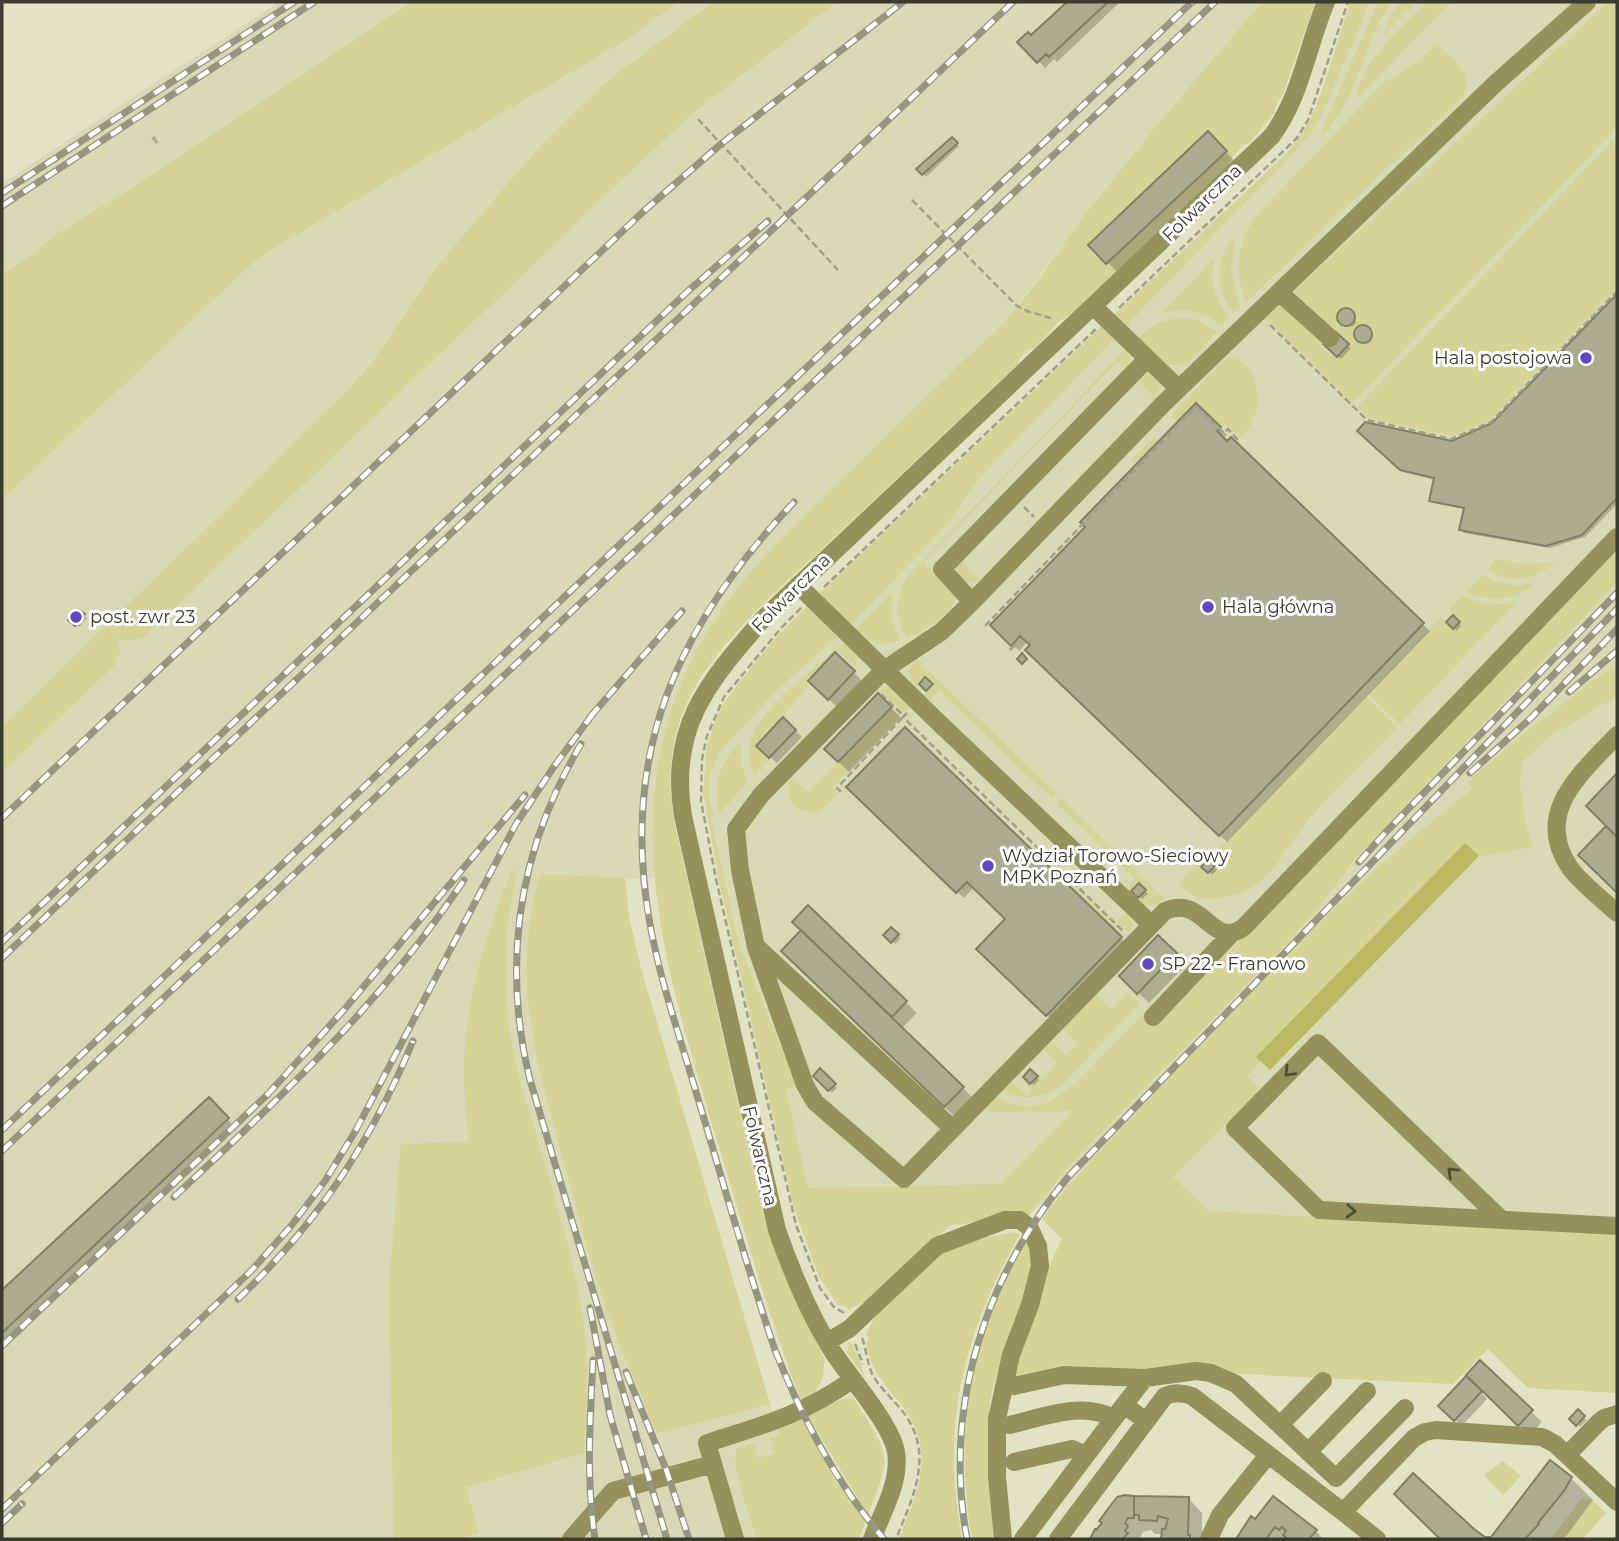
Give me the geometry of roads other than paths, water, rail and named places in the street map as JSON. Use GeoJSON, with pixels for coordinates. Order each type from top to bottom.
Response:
{"type":"FeatureCollection","features":[{"type":"Feature","properties":{"kind":"street","name":"Folwarczna"},"geometry":{"type":"LineString","coordinates":[[872,1539],[895,1479],[896,1452],[888,1429],[827,1342],[792,1271],[777,1230],[683,816],[680,782],[685,738],[702,695],[723,665],[798,584],[1068,330],[1098,310],[1276,131],[1293,99],[1326,2]]}},
{"type":"Feature","properties":{"kind":"street"},"geometry":{"type":"LineString","coordinates":[[1232,933],[1215,929],[1195,911],[1182,908],[1167,910],[904,1180],[815,1102],[805,1084],[756,947],[740,870],[736,829],[761,795],[884,670],[941,632],[1179,389],[1567,12],[1587,2]]}},
{"type":"Feature","properties":{"kind":"street"},"geometry":{"type":"LineString","coordinates":[[1279,292],[1330,338]]}},
{"type":"Feature","properties":{"kind":"street"},"geometry":{"type":"LineString","coordinates":[[1098,310],[1179,389]]}},
{"type":"Feature","properties":{"kind":"street"},"geometry":{"type":"LineString","coordinates":[[972,602],[942,569],[1147,359]]}},
{"type":"Feature","properties":{"kind":"street"},"geometry":{"type":"LineString","coordinates":[[1153,1017],[1232,933],[1244,927],[1617,537]]}},
{"type":"Feature","properties":{"kind":"street"},"geometry":{"type":"LineString","coordinates":[[798,584],[884,670],[1151,924]]}},
{"type":"Feature","properties":{"kind":"street"},"geometry":{"type":"LineString","coordinates":[[1617,735],[1572,783],[1558,806],[1557,831],[1560,847],[1571,869],[1617,913]]}},
{"type":"Feature","properties":{"kind":"street"},"geometry":{"type":"LineString","coordinates":[[756,947],[953,1129]]}},
{"type":"Feature","properties":{"kind":"street"},"geometry":{"type":"LineString","coordinates":[[1501,1219],[1318,1043],[1235,1128],[1319,1210],[1617,1226]]}},
{"type":"Feature","properties":{"kind":"street"},"geometry":{"type":"LineString","coordinates":[[827,1342],[845,1331],[937,1246],[1005,1220],[1020,1220],[1032,1230],[1038,1246],[1040,1266],[1030,1305],[1011,1356],[996,1419],[997,1477],[1003,1539]]}},
{"type":"Feature","properties":{"kind":"street"},"geometry":{"type":"LineString","coordinates":[[1014,1386],[1064,1375],[1145,1378],[1196,1371],[1211,1374],[1236,1384],[1336,1478],[1405,1408]]}},
{"type":"Feature","properties":{"kind":"street"},"geometry":{"type":"LineString","coordinates":[[1023,1539],[1145,1378]]}},
{"type":"Feature","properties":{"kind":"street"},"geometry":{"type":"LineString","coordinates":[[735,1539],[706,1443],[793,1416],[820,1402],[852,1380]]}},
{"type":"Feature","properties":{"kind":"street"},"geometry":{"type":"LineString","coordinates":[[1280,1425],[1323,1381]]}},
{"type":"Feature","properties":{"kind":"street"},"geometry":{"type":"LineString","coordinates":[[1308,1452],[1367,1391]]}},
{"type":"Feature","properties":{"kind":"street"},"geometry":{"type":"LineString","coordinates":[[1058,1539],[1165,1396],[1182,1393],[1192,1396],[1377,1539]]}},
{"type":"Feature","properties":{"kind":"street"},"geometry":{"type":"LineString","coordinates":[[1010,1425],[1069,1410],[1119,1412],[1146,1421]]}},
{"type":"Feature","properties":{"kind":"street"},"geometry":{"type":"LineString","coordinates":[[1567,1455],[1599,1422],[1617,1414]]}},
{"type":"Feature","properties":{"kind":"street"},"geometry":{"type":"LineString","coordinates":[[1343,1512],[1414,1438],[1436,1430],[1542,1437],[1555,1444],[1617,1502]]}},
{"type":"Feature","properties":{"kind":"street"},"geometry":{"type":"LineString","coordinates":[[1014,1462],[1072,1449],[1086,1455]]}},
{"type":"Feature","properties":{"kind":"street"},"geometry":{"type":"LineString","coordinates":[[1209,1539],[1220,1515],[1268,1455]]}},
{"type":"Feature","properties":{"kind":"street"},"geometry":{"type":"LineString","coordinates":[[571,1539],[613,1491],[713,1464]]}},
{"type":"Feature","properties":{"kind":"railway"},"geometry":{"type":"LineString","coordinates":[[2,193],[294,2]]}},
{"type":"Feature","properties":{"kind":"railway"},"geometry":{"type":"LineString","coordinates":[[2,206],[314,2]]}},
{"type":"Feature","properties":{"kind":"railway"},"geometry":{"type":"LineString","coordinates":[[2,818],[645,210],[721,144],[903,2]]}},
{"type":"Feature","properties":{"kind":"railway"},"geometry":{"type":"LineString","coordinates":[[2,958],[1013,2]]}},
{"type":"Feature","properties":{"kind":"railway"},"geometry":{"type":"LineString","coordinates":[[2,1130],[1192,2]]}},
{"type":"Feature","properties":{"kind":"railway"},"geometry":{"type":"LineString","coordinates":[[2,1151],[1215,2]]}},
{"type":"Feature","properties":{"kind":"railway"},"geometry":{"type":"LineString","coordinates":[[2,942],[687,292],[768,221]]}},
{"type":"Feature","properties":{"kind":"railway"},"geometry":{"type":"LineString","coordinates":[[794,502],[753,548],[718,596],[689,644],[667,695],[651,747],[643,803],[643,862],[650,924],[665,988],[775,1350],[822,1449],[851,1495],[884,1539]]}},
{"type":"Feature","properties":{"kind":"railway"},"geometry":{"type":"LineString","coordinates":[[1359,862],[1617,593]]}},
{"type":"Feature","properties":{"kind":"railway"},"geometry":{"type":"LineString","coordinates":[[967,1539],[961,1490],[961,1441],[966,1394],[977,1347],[993,1301],[1013,1258],[1039,1216],[1068,1177],[1617,609]]}},
{"type":"Feature","properties":{"kind":"railway"},"geometry":{"type":"LineString","coordinates":[[590,717],[682,611]]}},
{"type":"Feature","properties":{"kind":"railway"},"geometry":{"type":"LineString","coordinates":[[1470,773],[1532,717],[1617,629]]}},
{"type":"Feature","properties":{"kind":"railway"},"geometry":{"type":"LineString","coordinates":[[1569,692],[1617,651]]}},
{"type":"Feature","properties":{"kind":"railway"},"geometry":{"type":"LineString","coordinates":[[2,1509],[252,1270],[291,1226],[325,1181],[356,1130],[516,824],[595,711]]}},
{"type":"Feature","properties":{"kind":"railway"},"geometry":{"type":"LineString","coordinates":[[581,744],[543,824],[521,907],[517,949],[521,1036],[530,1080],[667,1539]]}},
{"type":"Feature","properties":{"kind":"railway"},"geometry":{"type":"LineString","coordinates":[[2,1346],[268,1094],[343,1011],[525,795]]}},
{"type":"Feature","properties":{"kind":"railway"},"geometry":{"type":"LineString","coordinates":[[174,1197],[253,1123],[364,1008],[432,925],[464,880]]}},
{"type":"Feature","properties":{"kind":"railway"},"geometry":{"type":"LineString","coordinates":[[238,1299],[293,1241],[339,1180],[379,1113],[413,1041]]}},
{"type":"Feature","properties":{"kind":"railway"},"geometry":{"type":"LineString","coordinates":[[590,1308],[610,1415],[646,1539]]}},
{"type":"Feature","properties":{"kind":"railway"},"geometry":{"type":"LineString","coordinates":[[593,1360],[590,1472],[595,1539]]}},
{"type":"Feature","properties":{"kind":"railway"},"geometry":{"type":"LineString","coordinates":[[626,1372],[666,1469],[689,1539]]}},
{"type":"Feature","properties":{"kind":"railway"},"geometry":{"type":"LineString","coordinates":[[2,1523],[22,1504]]}},
{"type":"Feature","properties":{"kind":"place","name":"Hala postojowa"},"geometry":{"type":"Point","coordinates":[1586,358]}},
{"type":"Feature","properties":{"kind":"place","name":"Hala główna"},"geometry":{"type":"Point","coordinates":[1208,607]}},
{"type":"Feature","properties":{"kind":"place","name":"post. zwr 23"},"geometry":{"type":"Point","coordinates":[76,617]}},
{"type":"Feature","properties":{"kind":"place","name":"Wydział Torowo-Sieciowy MPK Poznań"},"geometry":{"type":"Point","coordinates":[988,866]}},
{"type":"Feature","properties":{"kind":"place","name":"SP 22 - Franowo"},"geometry":{"type":"Point","coordinates":[1148,964]}}]}
